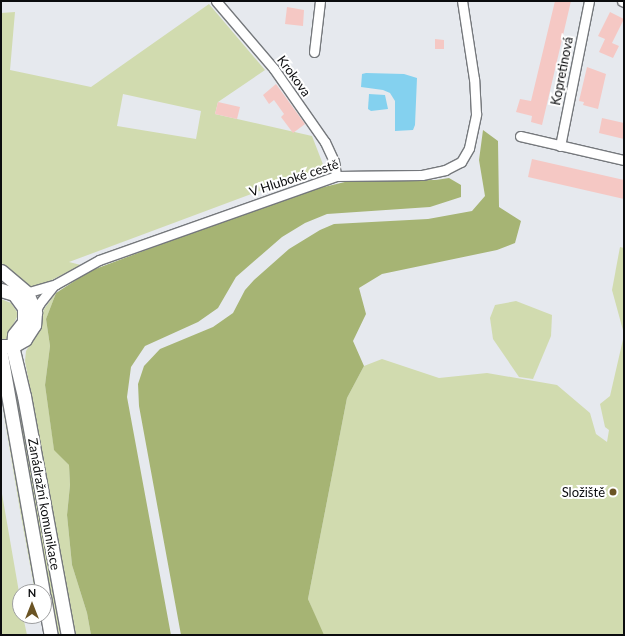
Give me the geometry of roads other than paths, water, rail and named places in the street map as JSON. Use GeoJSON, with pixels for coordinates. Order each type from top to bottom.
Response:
{"type":"FeatureCollection","features":[{"type":"Feature","properties":{"kind":"main road"},"geometry":{"type":"LineString","coordinates":[[1,271],[27,293],[35,312]]}},
{"type":"Feature","properties":{"kind":"main road"},"geometry":{"type":"LineString","coordinates":[[6,291],[23,304],[25,315],[21,328],[14,335],[7,346]]}},
{"type":"Feature","properties":{"kind":"main road","name":"Zanádražní komunikace"},"geometry":{"type":"LineString","coordinates":[[35,312],[34,326],[25,339],[20,351],[24,396],[68,635]]}},
{"type":"Feature","properties":{"kind":"main road"},"geometry":{"type":"LineString","coordinates":[[7,346],[25,339]]}},
{"type":"Feature","properties":{"kind":"main road","name":"Zanádražní komunikace"},"geometry":{"type":"LineString","coordinates":[[7,346],[24,396]]}},
{"type":"Feature","properties":{"kind":"main road","name":"Zanádražní komunikace"},"geometry":{"type":"LineString","coordinates":[[1,355],[42,584]]}},
{"type":"Feature","properties":{"kind":"main road","name":"Zanádražní komunikace"},"geometry":{"type":"LineString","coordinates":[[1,380],[9,406]]}},
{"type":"Feature","properties":{"kind":"main road"},"geometry":{"type":"LineString","coordinates":[[49,624],[51,635]]}},
{"type":"Feature","properties":{"kind":"street","name":"Krokova"},"geometry":{"type":"LineString","coordinates":[[216,1],[274,69],[326,142],[334,160],[336,176]]}},
{"type":"Feature","properties":{"kind":"street"},"geometry":{"type":"LineString","coordinates":[[314,52],[320,1]]}},
{"type":"Feature","properties":{"kind":"street","name":"V Hluboké cestě"},"geometry":{"type":"LineString","coordinates":[[6,291],[27,293],[56,284],[99,260],[336,176],[429,174],[461,162],[469,148],[476,114],[474,79],[462,1]]}},
{"type":"Feature","properties":{"kind":"street","name":"Kopretinová"},"geometry":{"type":"LineString","coordinates":[[560,146],[589,1]]}},
{"type":"Feature","properties":{"kind":"street"},"geometry":{"type":"LineString","coordinates":[[520,136],[624,160]]}},
{"type":"Feature","properties":{"kind":"street","name":"V Hluboké cestě"},"geometry":{"type":"LineString","coordinates":[[35,312],[44,296],[56,284]]}},
{"type":"Feature","properties":{"kind":"water"},"geometry":{"type":"Polygon","coordinates":[[[362,74],[404,74],[417,78],[415,125],[413,130],[395,131],[395,101],[390,93],[383,90],[361,87],[362,74]]]}},
{"type":"Feature","properties":{"kind":"water"},"geometry":{"type":"Polygon","coordinates":[[[369,94],[385,95],[388,109],[371,111],[368,109],[369,94]]]}},
{"type":"Feature","properties":{"kind":"place","name":"Složiště"},"geometry":{"type":"Point","coordinates":[613,492]}}]}
